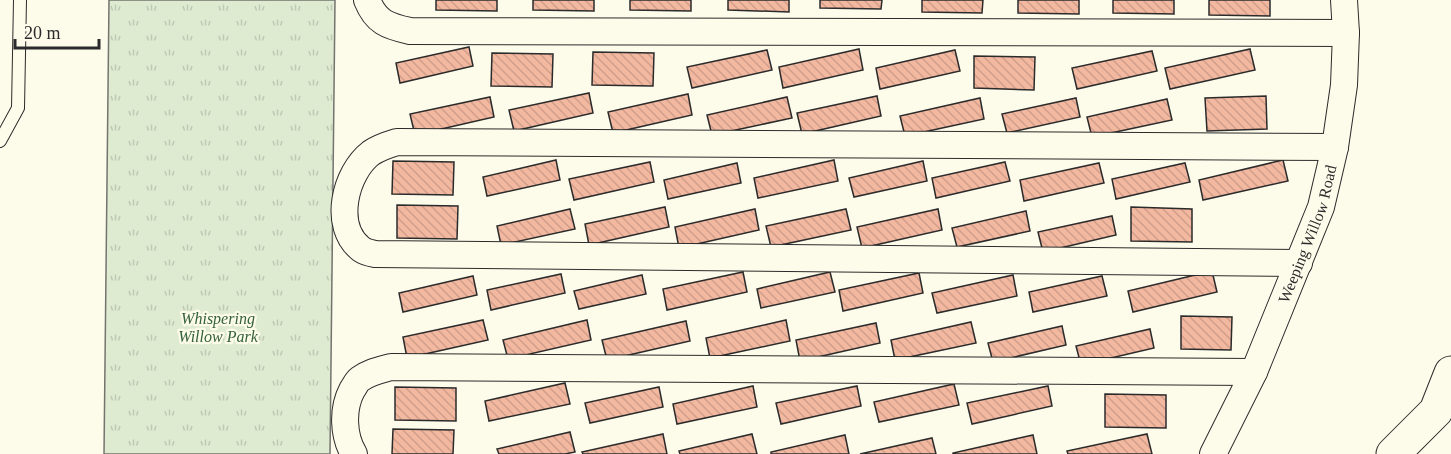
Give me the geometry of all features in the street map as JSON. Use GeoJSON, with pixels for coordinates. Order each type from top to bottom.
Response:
{"type":"FeatureCollection","features":[{"type":"Feature","properties":{"kind":"highway"},"geometry":{"type":"LineString","coordinates":[[1393,454],[1436,411],[1451,373]]}},
{"type":"Feature","properties":{"kind":"street"},"geometry":{"type":"LineString","coordinates":[[367,0],[380,21],[410,31],[1346,33]]}},
{"type":"Feature","properties":{"kind":"street","name":"Weeping Willow Road"},"geometry":{"type":"LineString","coordinates":[[1213,454],[1254,372],[1321,207],[1335,147],[1344,85],[1346,33],[1344,0]]}},
{"type":"Feature","properties":{"kind":"street"},"geometry":{"type":"LineString","coordinates":[[1299,263],[375,254],[363,250],[354,240],[346,225],[344,208],[358,167],[370,154],[383,146],[397,142],[1335,147]]}},
{"type":"Feature","properties":{"kind":"street"},"geometry":{"type":"LineString","coordinates":[[354,454],[346,431],[346,407],[350,396],[358,380],[375,371],[391,367],[1254,372]]}},
{"type":"Feature","properties":{"kind":"lane"},"geometry":{"type":"LineString","coordinates":[[0,141],[18,108],[20,0]]}},
{"type":"Feature","properties":{"kind":"green space","name":"Whispering Willow Park"},"geometry":{"type":"Polygon","coordinates":[[[109,0],[335,0],[330,454],[104,454],[109,0]]]}},
{"type":"Feature","properties":{"kind":"building"},"geometry":{"type":"Polygon","coordinates":[[[436,0],[497,0],[497,11],[436,10],[436,0]]]}},
{"type":"Feature","properties":{"kind":"building"},"geometry":{"type":"Polygon","coordinates":[[[533,0],[594,0],[594,11],[533,10],[533,0]]]}},
{"type":"Feature","properties":{"kind":"building"},"geometry":{"type":"Polygon","coordinates":[[[630,0],[691,0],[691,11],[630,10],[630,0]]]}},
{"type":"Feature","properties":{"kind":"building"},"geometry":{"type":"Polygon","coordinates":[[[728,0],[789,0],[789,12],[728,10],[728,0]]]}},
{"type":"Feature","properties":{"kind":"building"},"geometry":{"type":"Polygon","coordinates":[[[820,0],[882,0],[881,9],[820,8],[820,0]]]}},
{"type":"Feature","properties":{"kind":"building"},"geometry":{"type":"Polygon","coordinates":[[[922,0],[983,0],[982,13],[922,12],[922,0]]]}},
{"type":"Feature","properties":{"kind":"building"},"geometry":{"type":"Polygon","coordinates":[[[1018,0],[1079,0],[1079,14],[1018,13],[1018,0]]]}},
{"type":"Feature","properties":{"kind":"building"},"geometry":{"type":"Polygon","coordinates":[[[1113,0],[1174,0],[1174,14],[1113,13],[1113,0]]]}},
{"type":"Feature","properties":{"kind":"building"},"geometry":{"type":"Polygon","coordinates":[[[1209,0],[1270,0],[1270,16],[1209,15],[1209,0]]]}},
{"type":"Feature","properties":{"kind":"building"},"geometry":{"type":"Polygon","coordinates":[[[469,47],[473,66],[400,83],[396,63],[469,47]]]}},
{"type":"Feature","properties":{"kind":"building"},"geometry":{"type":"Polygon","coordinates":[[[859,49],[863,70],[783,88],[779,67],[859,49]]]}},
{"type":"Feature","properties":{"kind":"building"},"geometry":{"type":"Polygon","coordinates":[[[1250,49],[1255,70],[1170,89],[1165,68],[1250,49]]]}},
{"type":"Feature","properties":{"kind":"building"},"geometry":{"type":"Polygon","coordinates":[[[767,50],[772,70],[692,88],[687,67],[767,50]]]}},
{"type":"Feature","properties":{"kind":"building"},"geometry":{"type":"Polygon","coordinates":[[[955,50],[960,71],[880,89],[876,68],[955,50]]]}},
{"type":"Feature","properties":{"kind":"building"},"geometry":{"type":"Polygon","coordinates":[[[1152,51],[1157,71],[1077,89],[1072,68],[1152,51]]]}},
{"type":"Feature","properties":{"kind":"building"},"geometry":{"type":"Polygon","coordinates":[[[593,52],[654,53],[653,86],[592,85],[593,52]]]}},
{"type":"Feature","properties":{"kind":"building"},"geometry":{"type":"Polygon","coordinates":[[[492,53],[553,54],[552,87],[491,86],[492,53]]]}},
{"type":"Feature","properties":{"kind":"building"},"geometry":{"type":"Polygon","coordinates":[[[974,56],[1035,57],[1034,90],[974,88],[974,56]]]}},
{"type":"Feature","properties":{"kind":"building"},"geometry":{"type":"Polygon","coordinates":[[[589,93],[593,113],[514,131],[509,110],[589,93]]]}},
{"type":"Feature","properties":{"kind":"building"},"geometry":{"type":"Polygon","coordinates":[[[688,94],[692,115],[613,133],[608,112],[688,94]]]}},
{"type":"Feature","properties":{"kind":"building"},"geometry":{"type":"Polygon","coordinates":[[[877,96],[881,116],[802,134],[797,113],[877,96]]]}},
{"type":"Feature","properties":{"kind":"building"},"geometry":{"type":"Polygon","coordinates":[[[1266,96],[1267,129],[1207,131],[1205,98],[1266,96]]]}},
{"type":"Feature","properties":{"kind":"building"},"geometry":{"type":"Polygon","coordinates":[[[490,97],[494,117],[415,135],[410,114],[490,97]]]}},
{"type":"Feature","properties":{"kind":"building"},"geometry":{"type":"Polygon","coordinates":[[[787,97],[792,118],[712,135],[707,115],[787,97]]]}},
{"type":"Feature","properties":{"kind":"building"},"geometry":{"type":"Polygon","coordinates":[[[980,98],[984,119],[905,136],[900,116],[980,98]]]}},
{"type":"Feature","properties":{"kind":"building"},"geometry":{"type":"Polygon","coordinates":[[[1076,98],[1080,117],[1007,133],[1002,114],[1076,98]]]}},
{"type":"Feature","properties":{"kind":"building"},"geometry":{"type":"Polygon","coordinates":[[[1167,99],[1172,120],[1092,137],[1087,117],[1167,99]]]}},
{"type":"Feature","properties":{"kind":"building"},"geometry":{"type":"Polygon","coordinates":[[[556,160],[560,180],[487,196],[483,177],[556,160]]]}},
{"type":"Feature","properties":{"kind":"building"},"geometry":{"type":"Polygon","coordinates":[[[834,160],[838,181],[758,198],[754,178],[834,160]]]}},
{"type":"Feature","properties":{"kind":"building"},"geometry":{"type":"Polygon","coordinates":[[[1283,160],[1288,181],[1203,200],[1199,180],[1283,160]]]}},
{"type":"Feature","properties":{"kind":"building"},"geometry":{"type":"Polygon","coordinates":[[[393,161],[454,162],[453,195],[392,194],[393,161]]]}},
{"type":"Feature","properties":{"kind":"building"},"geometry":{"type":"Polygon","coordinates":[[[923,161],[927,181],[854,197],[849,178],[923,161]]]}},
{"type":"Feature","properties":{"kind":"building"},"geometry":{"type":"Polygon","coordinates":[[[650,162],[654,182],[574,200],[569,179],[650,162]]]}},
{"type":"Feature","properties":{"kind":"building"},"geometry":{"type":"Polygon","coordinates":[[[1005,162],[1010,181],[936,198],[932,178],[1005,162]]]}},
{"type":"Feature","properties":{"kind":"building"},"geometry":{"type":"Polygon","coordinates":[[[737,163],[741,183],[668,199],[664,180],[737,163]]]}},
{"type":"Feature","properties":{"kind":"building"},"geometry":{"type":"Polygon","coordinates":[[[1099,163],[1104,183],[1024,201],[1020,180],[1099,163]]]}},
{"type":"Feature","properties":{"kind":"building"},"geometry":{"type":"Polygon","coordinates":[[[1185,163],[1190,182],[1116,199],[1112,179],[1185,163]]]}},
{"type":"Feature","properties":{"kind":"building"},"geometry":{"type":"Polygon","coordinates":[[[397,205],[458,206],[457,239],[397,238],[397,205]]]}},
{"type":"Feature","properties":{"kind":"building"},"geometry":{"type":"Polygon","coordinates":[[[665,207],[669,227],[589,245],[585,224],[665,207]]]}},
{"type":"Feature","properties":{"kind":"building"},"geometry":{"type":"Polygon","coordinates":[[[1131,207],[1192,209],[1192,242],[1131,241],[1131,207]]]}},
{"type":"Feature","properties":{"kind":"building"},"geometry":{"type":"Polygon","coordinates":[[[570,209],[575,229],[501,245],[497,226],[570,209]]]}},
{"type":"Feature","properties":{"kind":"building"},"geometry":{"type":"Polygon","coordinates":[[[755,209],[759,230],[679,248],[675,227],[755,209]]]}},
{"type":"Feature","properties":{"kind":"building"},"geometry":{"type":"Polygon","coordinates":[[[846,209],[851,230],[771,247],[766,226],[846,209]]]}},
{"type":"Feature","properties":{"kind":"building"},"geometry":{"type":"Polygon","coordinates":[[[938,209],[942,230],[862,248],[857,227],[938,209]]]}},
{"type":"Feature","properties":{"kind":"building"},"geometry":{"type":"Polygon","coordinates":[[[1026,211],[1030,231],[957,247],[952,228],[1026,211]]]}},
{"type":"Feature","properties":{"kind":"building"},"geometry":{"type":"Polygon","coordinates":[[[1112,216],[1116,235],[1043,252],[1038,232],[1112,216]]]}},
{"type":"Feature","properties":{"kind":"building"},"geometry":{"type":"Polygon","coordinates":[[[1212,271],[1217,292],[1133,312],[1128,291],[1212,271]]]}},
{"type":"Feature","properties":{"kind":"building"},"geometry":{"type":"Polygon","coordinates":[[[743,272],[747,292],[667,310],[663,289],[743,272]]]}},
{"type":"Feature","properties":{"kind":"building"},"geometry":{"type":"Polygon","coordinates":[[[830,272],[835,292],[761,308],[757,289],[830,272]]]}},
{"type":"Feature","properties":{"kind":"building"},"geometry":{"type":"Polygon","coordinates":[[[919,273],[923,293],[843,311],[839,290],[919,273]]]}},
{"type":"Feature","properties":{"kind":"building"},"geometry":{"type":"Polygon","coordinates":[[[561,274],[565,293],[491,310],[487,290],[561,274]]]}},
{"type":"Feature","properties":{"kind":"building"},"geometry":{"type":"Polygon","coordinates":[[[642,275],[646,294],[579,309],[574,291],[642,275]]]}},
{"type":"Feature","properties":{"kind":"building"},"geometry":{"type":"Polygon","coordinates":[[[1013,275],[1017,296],[937,313],[932,293],[1013,275]]]}},
{"type":"Feature","properties":{"kind":"building"},"geometry":{"type":"Polygon","coordinates":[[[473,276],[477,295],[403,312],[399,293],[473,276]]]}},
{"type":"Feature","properties":{"kind":"building"},"geometry":{"type":"Polygon","coordinates":[[[1102,276],[1107,296],[1033,312],[1029,292],[1102,276]]]}},
{"type":"Feature","properties":{"kind":"building"},"geometry":{"type":"Polygon","coordinates":[[[1181,316],[1232,317],[1231,350],[1181,349],[1181,316]]]}},
{"type":"Feature","properties":{"kind":"building"},"geometry":{"type":"Polygon","coordinates":[[[483,320],[488,340],[407,358],[403,337],[483,320]]]}},
{"type":"Feature","properties":{"kind":"building"},"geometry":{"type":"Polygon","coordinates":[[[587,320],[591,340],[508,359],[503,340],[587,320]]]}},
{"type":"Feature","properties":{"kind":"building"},"geometry":{"type":"Polygon","coordinates":[[[786,320],[790,341],[710,358],[706,338],[786,320]]]}},
{"type":"Feature","properties":{"kind":"building"},"geometry":{"type":"Polygon","coordinates":[[[686,321],[690,341],[607,360],[602,340],[686,321]]]}},
{"type":"Feature","properties":{"kind":"building"},"geometry":{"type":"Polygon","coordinates":[[[971,322],[976,343],[895,360],[891,340],[971,322]]]}},
{"type":"Feature","properties":{"kind":"building"},"geometry":{"type":"Polygon","coordinates":[[[876,323],[880,343],[800,361],[796,340],[876,323]]]}},
{"type":"Feature","properties":{"kind":"building"},"geometry":{"type":"Polygon","coordinates":[[[1062,326],[1066,345],[993,362],[988,343],[1062,326]]]}},
{"type":"Feature","properties":{"kind":"building"},"geometry":{"type":"Polygon","coordinates":[[[1150,329],[1154,348],[1081,365],[1076,346],[1150,329]]]}},
{"type":"Feature","properties":{"kind":"building"},"geometry":{"type":"Polygon","coordinates":[[[565,383],[570,404],[489,421],[485,401],[565,383]]]}},
{"type":"Feature","properties":{"kind":"building"},"geometry":{"type":"Polygon","coordinates":[[[954,384],[959,405],[879,422],[874,402],[954,384]]]}},
{"type":"Feature","properties":{"kind":"building"},"geometry":{"type":"Polygon","coordinates":[[[753,386],[757,407],[677,424],[673,404],[753,386]]]}},
{"type":"Feature","properties":{"kind":"building"},"geometry":{"type":"Polygon","coordinates":[[[857,386],[861,406],[781,424],[776,403],[857,386]]]}},
{"type":"Feature","properties":{"kind":"building"},"geometry":{"type":"Polygon","coordinates":[[[1048,386],[1052,406],[972,424],[967,403],[1048,386]]]}},
{"type":"Feature","properties":{"kind":"building"},"geometry":{"type":"Polygon","coordinates":[[[395,387],[456,388],[456,421],[395,420],[395,387]]]}},
{"type":"Feature","properties":{"kind":"building"},"geometry":{"type":"Polygon","coordinates":[[[659,387],[663,407],[590,423],[585,403],[659,387]]]}},
{"type":"Feature","properties":{"kind":"building"},"geometry":{"type":"Polygon","coordinates":[[[1105,394],[1166,395],[1166,428],[1105,427],[1105,394]]]}},
{"type":"Feature","properties":{"kind":"building"},"geometry":{"type":"Polygon","coordinates":[[[393,429],[454,430],[453,454],[392,454],[393,429]]]}},
{"type":"Feature","properties":{"kind":"building"},"geometry":{"type":"Polygon","coordinates":[[[570,432],[575,452],[499,454],[497,449],[570,432]]]}},
{"type":"Feature","properties":{"kind":"building"},"geometry":{"type":"Polygon","coordinates":[[[663,434],[667,454],[583,454],[582,452],[663,434]]]}},
{"type":"Feature","properties":{"kind":"building"},"geometry":{"type":"Polygon","coordinates":[[[752,434],[757,454],[680,454],[679,451],[752,434]]]}},
{"type":"Feature","properties":{"kind":"building"},"geometry":{"type":"Polygon","coordinates":[[[1147,434],[1152,454],[1068,454],[1067,451],[1147,434]]]}},
{"type":"Feature","properties":{"kind":"building"},"geometry":{"type":"Polygon","coordinates":[[[845,435],[849,454],[771,454],[771,452],[845,435]]]}},
{"type":"Feature","properties":{"kind":"building"},"geometry":{"type":"Polygon","coordinates":[[[1033,435],[1037,454],[953,454],[953,453],[1033,435]]]}},
{"type":"Feature","properties":{"kind":"building"},"geometry":{"type":"Polygon","coordinates":[[[932,438],[936,454],[860,454],[932,438]]]}}]}
